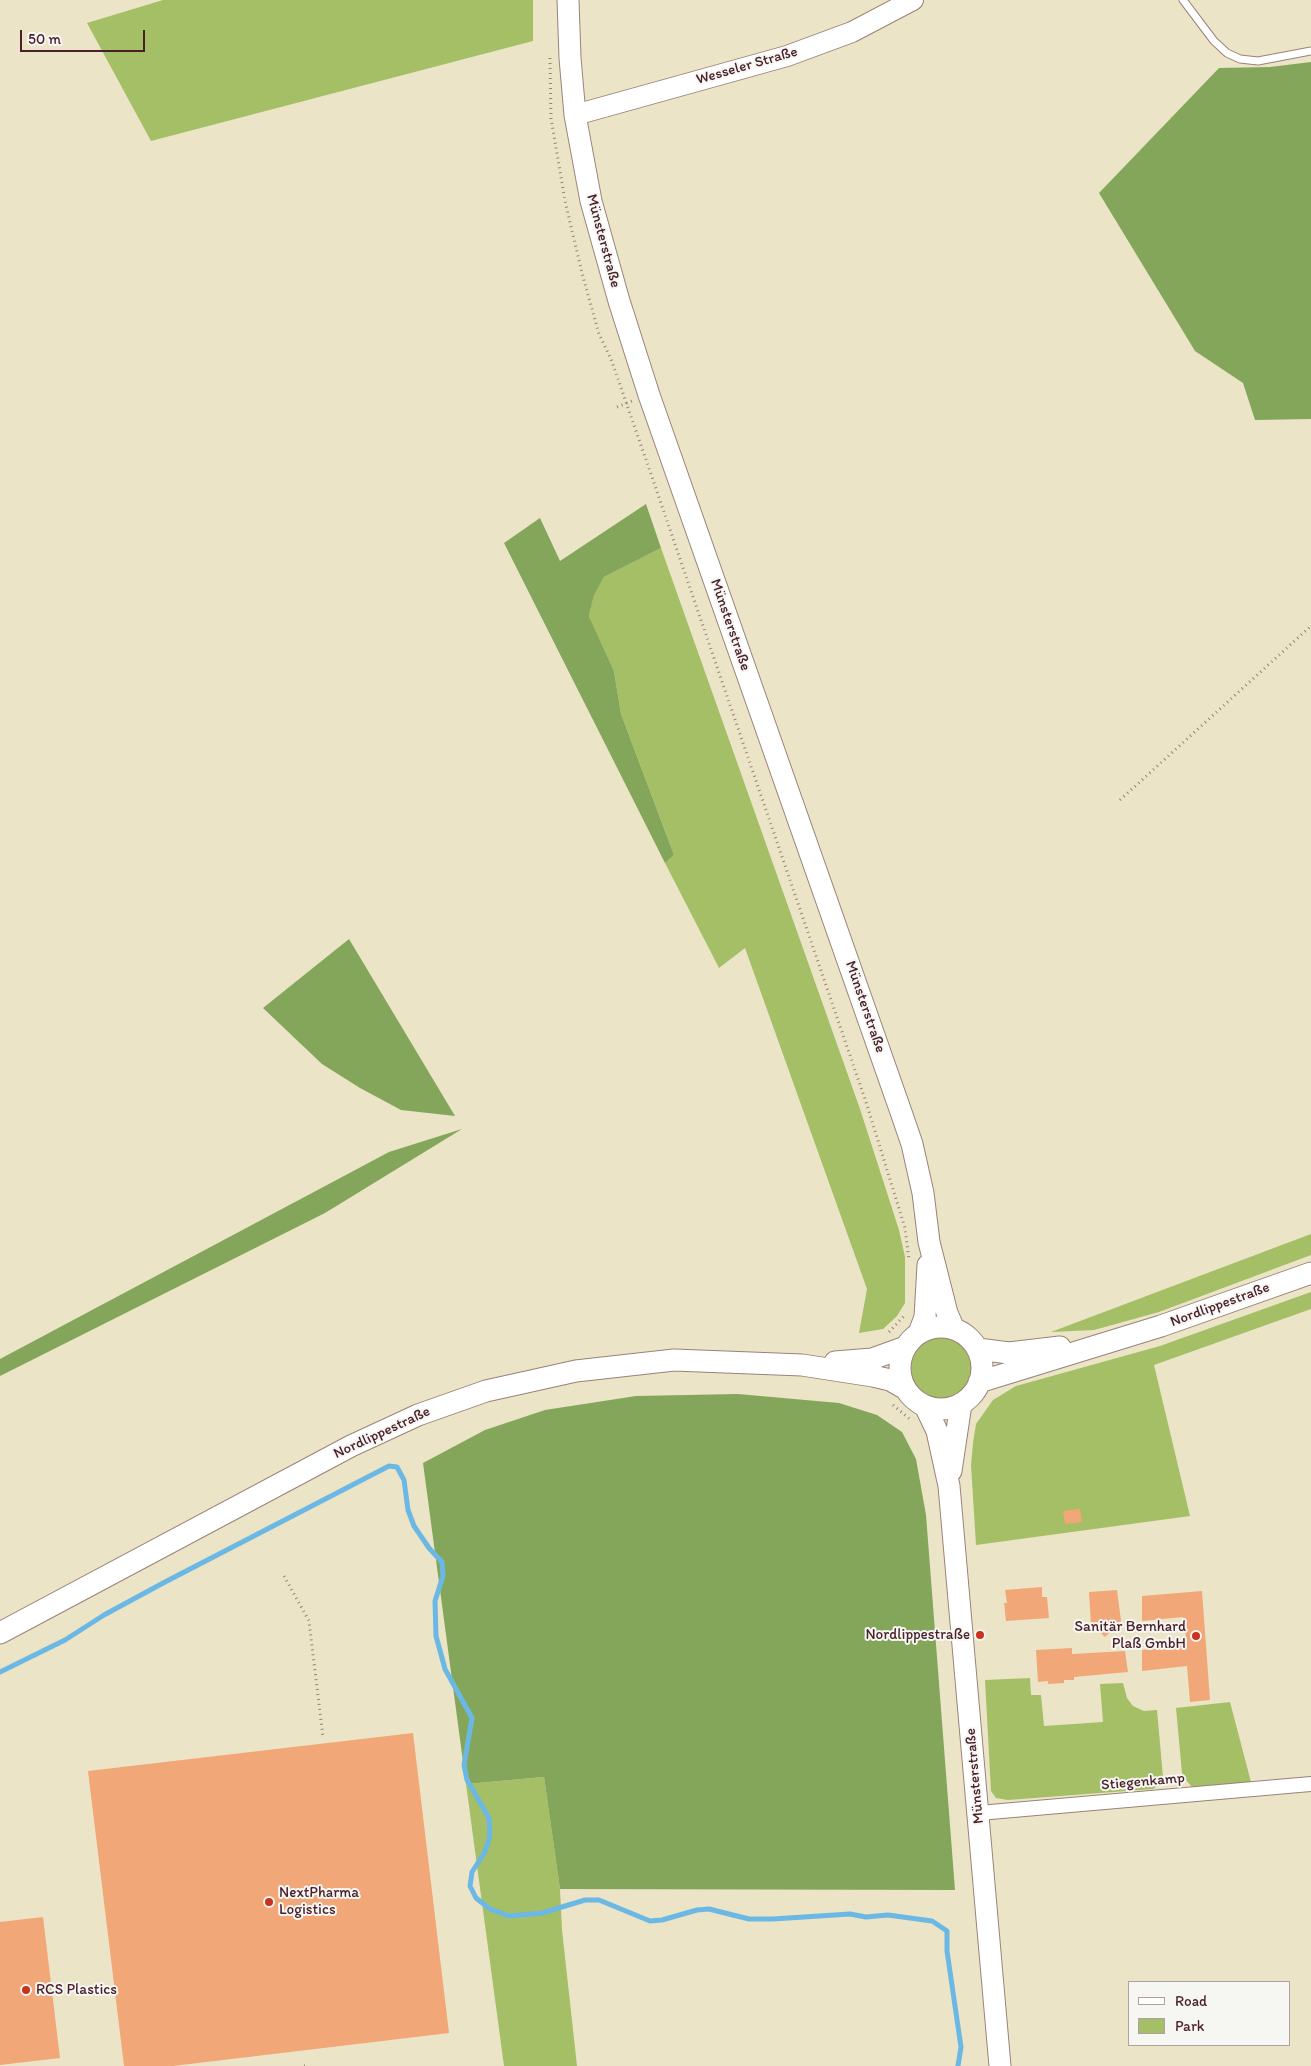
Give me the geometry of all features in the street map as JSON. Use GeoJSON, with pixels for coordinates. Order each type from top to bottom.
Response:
{"type":"FeatureCollection","features":[{"type":"Feature","properties":{"kind":"main road","name":"Münsterstraße"},"geometry":{"type":"LineString","coordinates":[[568,0],[570,58],[575,115],[591,201],[633,350],[912,1144],[923,1193],[929,1242],[947,1313],[954,1329]]}},
{"type":"Feature","properties":{"kind":"main road","name":"Münsterstraße"},"geometry":{"type":"LineString","coordinates":[[912,1340],[925,1317],[929,1242]]}},
{"type":"Feature","properties":{"kind":"main road","name":"Nordlippestraße"},"geometry":{"type":"LineString","coordinates":[[980,1382],[1011,1371],[1067,1357],[1100,1344],[1161,1326],[1311,1273]]}},
{"type":"Feature","properties":{"kind":"main road"},"geometry":{"type":"LineString","coordinates":[[943,1327],[954,1329],[964,1334],[978,1349],[981,1360],[982,1373],[980,1382],[972,1396],[961,1404],[944,1409],[925,1406],[912,1398],[897,1395],[899,1367],[912,1340],[930,1328],[943,1327]]}},
{"type":"Feature","properties":{"kind":"main road","name":"Nordlippestraße"},"geometry":{"type":"LineString","coordinates":[[0,1633],[351,1446],[418,1415],[486,1391],[576,1371],[664,1361],[802,1365],[872,1359],[912,1340]]}},
{"type":"Feature","properties":{"kind":"main road","name":"Nordlippestraße"},"geometry":{"type":"LineString","coordinates":[[978,1349],[1009,1353],[1100,1344]]}},
{"type":"Feature","properties":{"kind":"main road","name":"Nordlippestraße"},"geometry":{"type":"LineString","coordinates":[[802,1365],[890,1380],[897,1395]]}},
{"type":"Feature","properties":{"kind":"main road","name":"Münsterstraße"},"geometry":{"type":"LineString","coordinates":[[949,1486],[961,1404]]}},
{"type":"Feature","properties":{"kind":"main road","name":"Münsterstraße"},"geometry":{"type":"LineString","coordinates":[[925,1406],[937,1432],[949,1486],[1000,2066]]}},
{"type":"Feature","properties":{"kind":"street","name":"Wesseler Straße"},"geometry":{"type":"LineString","coordinates":[[575,115],[787,56],[852,32],[913,0]]}},
{"type":"Feature","properties":{"kind":"street","name":"Stiegenkamp"},"geometry":{"type":"LineString","coordinates":[[979,1814],[1311,1784]]}},
{"type":"Feature","properties":{"kind":"lane"},"geometry":{"type":"LineString","coordinates":[[1182,0],[1214,40],[1227,52],[1240,59],[1258,61],[1311,51]]}},
{"type":"Feature","properties":{"kind":"path"},"geometry":{"type":"LineString","coordinates":[[550,56],[551,118],[565,201],[599,334],[611,359],[867,1105],[902,1220],[910,1264]]}},
{"type":"Feature","properties":{"kind":"path"},"geometry":{"type":"LineString","coordinates":[[1120,800],[1311,626]]}},
{"type":"Feature","properties":{"kind":"path"},"geometry":{"type":"LineString","coordinates":[[884,1336],[907,1312]]}},
{"type":"Feature","properties":{"kind":"path"},"geometry":{"type":"LineString","coordinates":[[897,1395],[915,1426]]}},
{"type":"Feature","properties":{"kind":"path"},"geometry":{"type":"LineString","coordinates":[[284,1576],[309,1621],[323,1737]]}},
{"type":"Feature","properties":{"kind":"green space"},"geometry":{"type":"Polygon","coordinates":[[[163,0],[533,0],[533,41],[151,141],[87,23],[163,0]]]}},
{"type":"Feature","properties":{"kind":"green space"},"geometry":{"type":"Polygon","coordinates":[[[1311,62],[1311,419],[1255,420],[1243,383],[1195,351],[1099,193],[1219,68],[1270,67],[1311,62]]]}},
{"type":"Feature","properties":{"kind":"green space"},"geometry":{"type":"Polygon","coordinates":[[[646,504],[661,548],[604,577],[594,595],[589,616],[614,671],[621,714],[674,855],[665,863],[504,543],[540,518],[560,561],[646,504]]]}},
{"type":"Feature","properties":{"kind":"green space"},"geometry":{"type":"Polygon","coordinates":[[[661,548],[860,1109],[899,1230],[905,1257],[905,1303],[897,1316],[883,1329],[859,1333],[867,1289],[745,948],[719,968],[665,863],[674,855],[621,714],[614,671],[589,616],[594,594],[604,577],[661,548]]]}},
{"type":"Feature","properties":{"kind":"green space"},"geometry":{"type":"Polygon","coordinates":[[[349,939],[455,1116],[401,1110],[360,1088],[322,1064],[263,1008],[349,939]]]}},
{"type":"Feature","properties":{"kind":"green space"},"geometry":{"type":"Polygon","coordinates":[[[462,1129],[325,1213],[0,1376],[0,1359],[389,1152],[462,1129]]]}},
{"type":"Feature","properties":{"kind":"green space"},"geometry":{"type":"Polygon","coordinates":[[[1311,1234],[1311,1255],[1159,1312],[1094,1330],[1051,1332],[1311,1234]]]}},
{"type":"Feature","properties":{"kind":"green space"},"geometry":{"type":"Polygon","coordinates":[[[1311,1292],[1311,1309],[1154,1365],[1190,1516],[976,1545],[971,1465],[973,1443],[976,1424],[993,1400],[1016,1386],[1160,1346],[1311,1292]]]}},
{"type":"Feature","properties":{"kind":"green space"},"geometry":{"type":"Polygon","coordinates":[[[941,1335],[954,1337],[964,1345],[972,1355],[974,1368],[972,1381],[964,1391],[954,1399],[941,1401],[928,1399],[918,1391],[910,1381],[908,1368],[910,1355],[918,1345],[928,1337],[941,1335]]]}},
{"type":"Feature","properties":{"kind":"green space"},"geometry":{"type":"Polygon","coordinates":[[[738,1394],[839,1403],[877,1415],[902,1432],[916,1459],[926,1515],[955,1890],[560,1889],[544,1777],[466,1784],[423,1463],[485,1430],[545,1410],[636,1396],[738,1394]]]}},
{"type":"Feature","properties":{"kind":"green space"},"geometry":{"type":"Polygon","coordinates":[[[1030,1678],[1031,1695],[1041,1695],[1044,1726],[1103,1722],[1100,1684],[1123,1683],[1127,1698],[1133,1706],[1144,1711],[1157,1710],[1163,1777],[1160,1784],[1153,1789],[1008,1800],[996,1798],[991,1791],[985,1680],[1030,1678]]]}},
{"type":"Feature","properties":{"kind":"green space"},"geometry":{"type":"Polygon","coordinates":[[[1230,1702],[1251,1782],[1192,1787],[1182,1773],[1176,1708],[1230,1702]]]}},
{"type":"Feature","properties":{"kind":"green space"},"geometry":{"type":"Polygon","coordinates":[[[544,1777],[560,1889],[562,1930],[577,2066],[504,2066],[466,1784],[544,1777]]]}},
{"type":"Feature","properties":{"kind":"building"},"geometry":{"type":"Polygon","coordinates":[[[1080,1509],[1082,1522],[1065,1524],[1063,1511],[1080,1509]]]}},
{"type":"Feature","properties":{"kind":"building"},"geometry":{"type":"Polygon","coordinates":[[[1042,1587],[1042,1597],[1047,1597],[1049,1618],[1006,1621],[1004,1603],[1007,1603],[1005,1590],[1042,1587]]]}},
{"type":"Feature","properties":{"kind":"building"},"geometry":{"type":"Polygon","coordinates":[[[1117,1590],[1121,1621],[1105,1637],[1091,1624],[1089,1592],[1117,1590]]]}},
{"type":"Feature","properties":{"kind":"building"},"geometry":{"type":"Polygon","coordinates":[[[1202,1591],[1210,1700],[1190,1702],[1187,1666],[1142,1671],[1142,1650],[1187,1643],[1183,1617],[1142,1621],[1142,1596],[1202,1591]]]}},
{"type":"Feature","properties":{"kind":"building"},"geometry":{"type":"Polygon","coordinates":[[[1072,1648],[1072,1654],[1125,1651],[1128,1672],[1074,1677],[1074,1680],[1064,1680],[1064,1683],[1048,1684],[1048,1681],[1038,1682],[1036,1650],[1072,1648]]]}},
{"type":"Feature","properties":{"kind":"building","name":"NextPharma Logistics"},"geometry":{"type":"Polygon","coordinates":[[[413,1733],[449,2033],[173,2066],[124,2066],[88,1771],[413,1733]]]}},
{"type":"Feature","properties":{"kind":"building","name":"RCS Plastics"},"geometry":{"type":"Polygon","coordinates":[[[43,1917],[60,2058],[0,2065],[0,1922],[43,1917]]]}},
{"type":"Feature","properties":{"kind":"waterway"},"geometry":{"type":"LineString","coordinates":[[0,1672],[65,1640],[104,1615],[165,1582],[389,1466],[397,1467],[404,1480],[408,1510],[414,1526],[429,1548],[442,1562],[443,1576],[435,1601],[436,1636],[445,1669],[472,1718],[464,1765],[467,1780],[489,1818],[490,1836],[485,1852],[472,1872],[470,1886],[476,1898],[490,1909],[509,1916],[542,1913],[585,1900],[599,1900],[650,1921],[709,1909],[749,1919],[850,1914],[866,1917],[888,1915],[932,1921],[947,1931],[947,1951],[961,2047],[958,2066]]}},
{"type":"Feature","properties":{"kind":"place","name":"Nordlippestraße"},"geometry":{"type":"Point","coordinates":[980,1635]}},
{"type":"Feature","properties":{"kind":"place","name":"Sanitär Bernhard Plaß GmbH"},"geometry":{"type":"Point","coordinates":[1196,1636]}},
{"type":"Feature","properties":{"kind":"place","name":"NextPharma Logistics"},"geometry":{"type":"Point","coordinates":[269,1902]}},
{"type":"Feature","properties":{"kind":"place","name":"RCS Plastics"},"geometry":{"type":"Point","coordinates":[26,1990]}}]}
